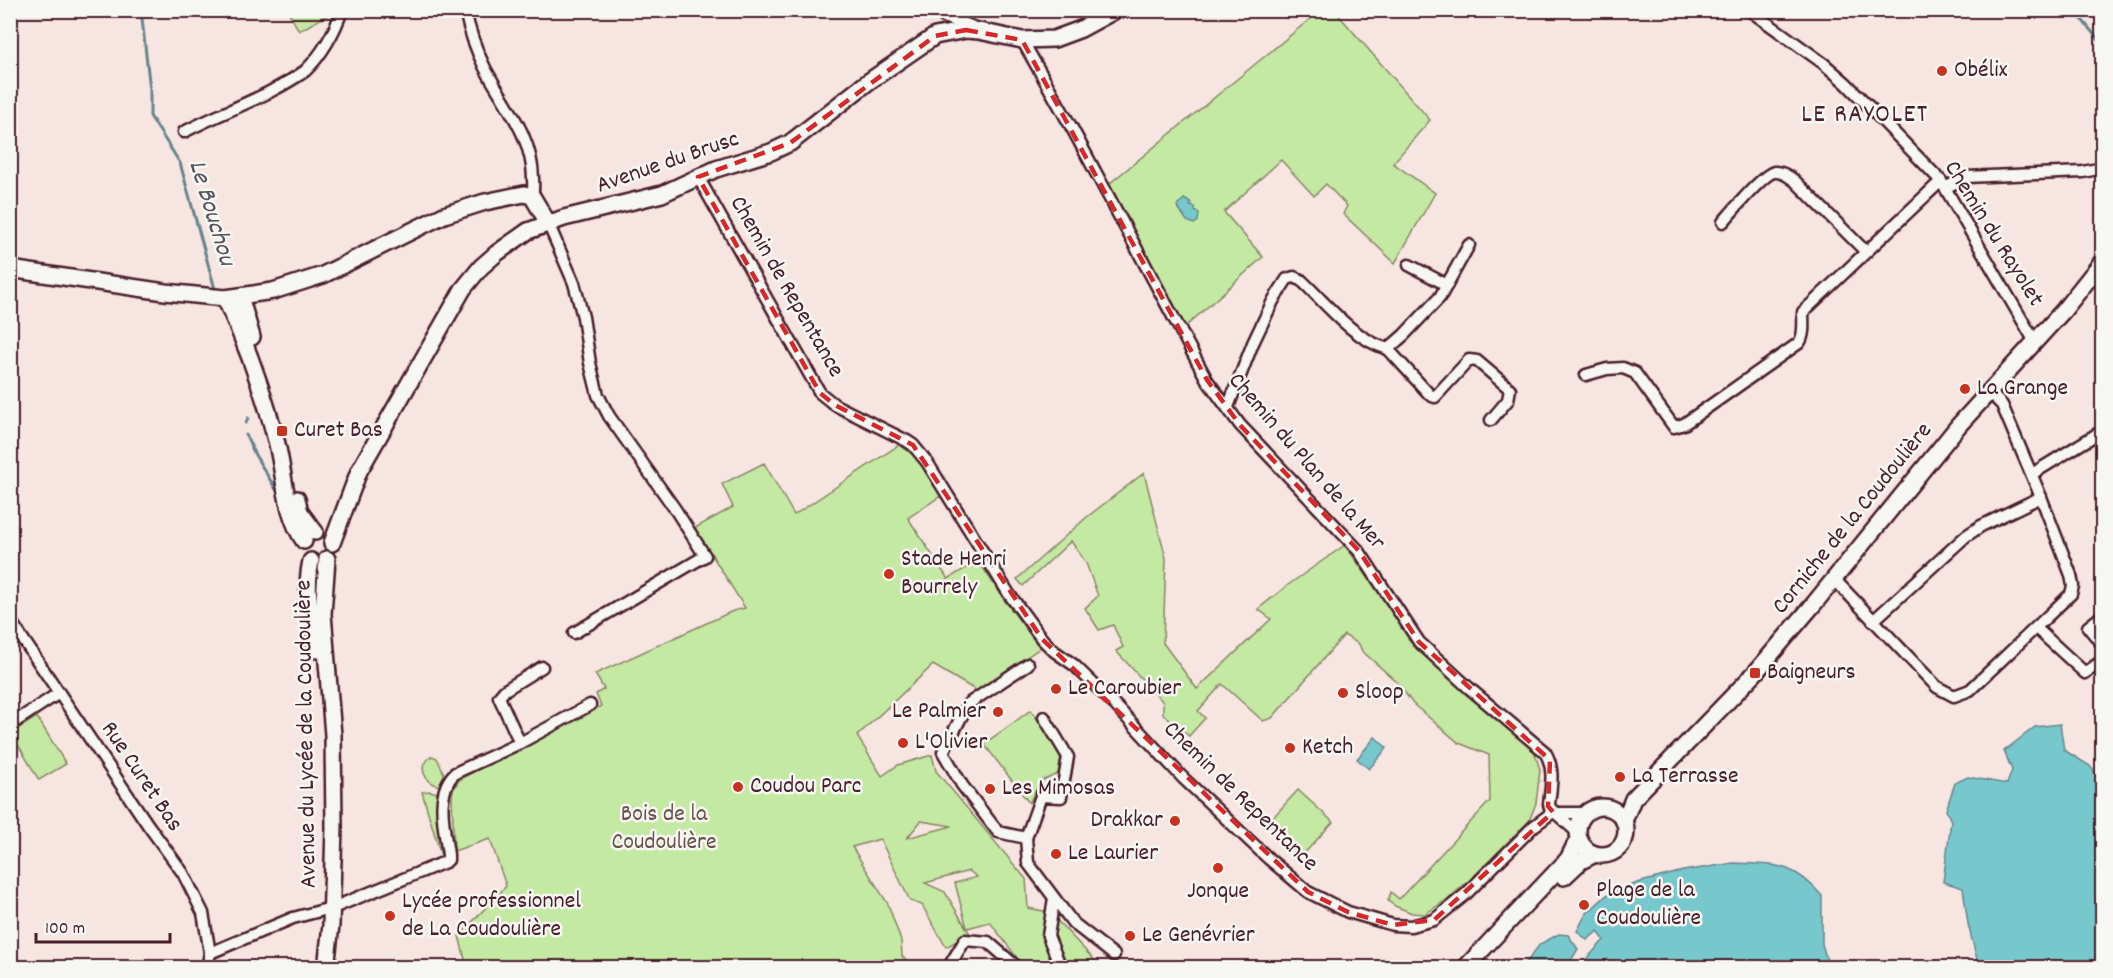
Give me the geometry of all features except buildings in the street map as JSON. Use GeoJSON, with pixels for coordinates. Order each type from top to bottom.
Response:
{"type":"FeatureCollection","features":[{"type":"Feature","properties":{"kind":"street"},"geometry":{"type":"LineString","coordinates":[[184,132],[249,102],[305,71],[332,33],[342,10]]}},
{"type":"Feature","properties":{"kind":"street"},"geometry":{"type":"LineString","coordinates":[[465,10],[469,30],[485,67],[518,122],[529,147],[533,165],[532,196],[548,223],[574,283],[598,395],[609,416],[675,509],[705,556],[574,633]]}},
{"type":"Feature","properties":{"kind":"street","name":"Avenue du Brusc"},"geometry":{"type":"LineString","coordinates":[[318,537],[338,525],[365,461],[463,289],[481,267],[528,231],[548,223],[662,194],[716,169],[771,152],[790,143],[868,82],[927,40],[940,19],[966,30],[1022,40],[1047,40],[1069,35],[1116,10]]}},
{"type":"Feature","properties":{"kind":"street","name":"Chemin du Rayolet"},"geometry":{"type":"LineString","coordinates":[[1749,10],[1823,63],[1846,83],[1943,185],[2035,342]]}},
{"type":"Feature","properties":{"kind":"street","name":"Chemin du Plan de la Mer"},"geometry":{"type":"LineString","coordinates":[[1022,40],[1207,380],[1240,425],[1359,551],[1419,642],[1545,752],[1550,760],[1549,804],[1553,813]]}},
{"type":"Feature","properties":{"kind":"street"},"geometry":{"type":"LineString","coordinates":[[1586,375],[1607,369],[1623,368],[1635,373],[1674,427],[1684,424],[1799,343],[1803,332],[1803,312],[1866,252],[1943,185],[1966,177],[2083,172],[2103,168]]}},
{"type":"Feature","properties":{"kind":"street"},"geometry":{"type":"LineString","coordinates":[[1723,222],[1765,177],[1774,172],[1786,174],[1866,252]]}},
{"type":"Feature","properties":{"kind":"street","name":"Chemin de Repentance"},"geometry":{"type":"LineString","coordinates":[[698,177],[820,393],[835,405],[913,445],[927,462],[1009,594],[1042,639],[1074,665],[1122,712],[1183,778],[1269,859],[1308,892],[1348,912],[1393,925],[1411,926],[1434,920],[1461,899],[1534,826],[1553,813]]}},
{"type":"Feature","properties":{"kind":"street"},"geometry":{"type":"LineString","coordinates":[[10,270],[165,292],[232,297],[283,288],[323,275],[444,215],[485,202],[524,194],[532,196]]}},
{"type":"Feature","properties":{"kind":"street"},"geometry":{"type":"LineString","coordinates":[[1388,348],[1404,336],[1440,297],[1469,245]]}},
{"type":"Feature","properties":{"kind":"street","name":"Corniche de la Coudoulière"},"geometry":{"type":"LineString","coordinates":[[1632,799],[1749,679],[1959,425],[2035,342],[2103,262]]}},
{"type":"Feature","properties":{"kind":"street"},"geometry":{"type":"LineString","coordinates":[[1409,265],[1447,285]]}},
{"type":"Feature","properties":{"kind":"street"},"geometry":{"type":"LineString","coordinates":[[1228,407],[1253,343],[1273,301],[1287,279],[1294,277],[1301,280],[1351,328],[1374,345],[1388,348],[1430,395],[1435,397],[1469,360],[1477,361],[1510,389],[1508,400],[1491,420]]}},
{"type":"Feature","properties":{"kind":"street"},"geometry":{"type":"LineString","coordinates":[[232,297],[258,376],[277,446],[294,526],[318,537],[303,552],[311,561],[319,562],[327,559]]}},
{"type":"Feature","properties":{"kind":"street"},"geometry":{"type":"LineString","coordinates":[[1834,579],[1937,687],[1954,696],[1970,690],[2071,594],[2073,586],[2071,575],[2032,474],[2002,405],[1989,392]]}},
{"type":"Feature","properties":{"kind":"street"},"geometry":{"type":"LineString","coordinates":[[2032,474],[2103,431]]}},
{"type":"Feature","properties":{"kind":"street"},"geometry":{"type":"LineString","coordinates":[[1874,621],[1966,536],[2041,497]]}},
{"type":"Feature","properties":{"kind":"street","name":"Avenue du Lycée de la Coudoulière"},"geometry":{"type":"LineString","coordinates":[[318,537],[332,552],[327,559],[323,614],[333,755],[325,968]]}},
{"type":"Feature","properties":{"kind":"street","name":"Avenue du Lycée de la Coudoulière"},"geometry":{"type":"LineString","coordinates":[[311,561],[308,575],[308,603],[321,676],[326,765],[328,908]]}},
{"type":"Feature","properties":{"kind":"street"},"geometry":{"type":"LineString","coordinates":[[2103,616],[2088,627],[2103,644]]}},
{"type":"Feature","properties":{"kind":"street","name":"Rue Curet Bas"},"geometry":{"type":"LineString","coordinates":[[10,620],[183,873],[202,913],[210,954],[207,968]]}},
{"type":"Feature","properties":{"kind":"street"},"geometry":{"type":"LineString","coordinates":[[2036,628],[2085,673],[2103,660]]}},
{"type":"Feature","properties":{"kind":"street"},"geometry":{"type":"LineString","coordinates":[[1026,838],[998,832],[962,785],[943,752],[968,704],[1028,664]]}},
{"type":"Feature","properties":{"kind":"street"},"geometry":{"type":"LineString","coordinates":[[520,743],[499,697],[500,694],[542,667]]}},
{"type":"Feature","properties":{"kind":"street"},"geometry":{"type":"LineString","coordinates":[[10,724],[59,693]]}},
{"type":"Feature","properties":{"kind":"street","name":"Avenue du Lycée de la Coudoulière"},"geometry":{"type":"LineString","coordinates":[[328,908],[448,860],[443,791],[455,773],[520,743],[590,705]]}},
{"type":"Feature","properties":{"kind":"street"},"geometry":{"type":"LineString","coordinates":[[1044,717],[1068,757],[1061,797],[1041,796],[1026,838],[1028,863],[1073,923],[1114,955]]}},
{"type":"Feature","properties":{"kind":"street"},"geometry":{"type":"LineString","coordinates":[[1465,968],[1568,859],[1578,836],[1580,819],[1585,813],[1596,807],[1610,808],[1632,799]]}},
{"type":"Feature","properties":{"kind":"street"},"geometry":{"type":"LineString","coordinates":[[1624,821],[1632,799]]}},
{"type":"Feature","properties":{"kind":"street"},"geometry":{"type":"LineString","coordinates":[[1553,813],[1578,836],[1585,849],[1595,854],[1610,854],[1622,844],[1626,832],[1624,821],[1610,808]]}},
{"type":"Feature","properties":{"kind":"street"},"geometry":{"type":"LineString","coordinates":[[1553,813],[1585,813]]}},
{"type":"Feature","properties":{"kind":"street"},"geometry":{"type":"LineString","coordinates":[[1479,968],[1575,866],[1595,854]]}},
{"type":"Feature","properties":{"kind":"street"},"geometry":{"type":"LineString","coordinates":[[1054,898],[1048,936],[1061,968]]}},
{"type":"Feature","properties":{"kind":"street"},"geometry":{"type":"LineString","coordinates":[[210,954],[293,918],[328,908]]}},
{"type":"Feature","properties":{"kind":"street"},"geometry":{"type":"LineString","coordinates":[[948,968],[966,940],[988,942],[1018,968]]}},
{"type":"Feature","properties":{"kind":"highlighted area"},"geometry":{"type":"Polygon","coordinates":[[[966,30],[1022,40],[1207,380],[1240,425],[1359,551],[1419,642],[1550,760],[1548,806],[1553,812],[1434,920],[1393,925],[1348,912],[1308,892],[1042,639],[913,445],[835,405],[820,393],[698,177],[790,143],[935,36],[966,30]]]}},
{"type":"Feature","properties":{"kind":"green space"},"geometry":{"type":"Polygon","coordinates":[[[288,11],[335,11],[299,31],[288,11]]]}},
{"type":"Feature","properties":{"kind":"green space"},"geometry":{"type":"Polygon","coordinates":[[[1320,11],[1335,11],[1430,120],[1393,163],[1435,193],[1395,263],[1343,214],[1347,206],[1326,184],[1314,196],[1281,160],[1224,212],[1263,257],[1185,327],[1109,184],[1320,11]]]}},
{"type":"Feature","properties":{"kind":"green space","name":"Bois de la Coudoulière"},"geometry":{"type":"Polygon","coordinates":[[[899,445],[916,456],[942,495],[908,518],[948,579],[974,563],[981,565],[1040,648],[977,691],[933,665],[857,736],[882,776],[898,765],[932,755],[936,771],[1026,879],[1028,908],[1049,912],[1101,967],[1095,967],[1090,961],[1076,967],[1024,967],[990,922],[967,928],[955,883],[977,877],[969,871],[925,883],[945,892],[970,934],[946,947],[922,905],[910,901],[880,839],[852,847],[888,904],[901,941],[902,956],[913,967],[467,967],[459,936],[506,886],[490,839],[454,851],[452,797],[459,780],[516,747],[601,706],[596,694],[604,689],[595,674],[733,611],[745,608],[695,528],[733,507],[722,484],[764,463],[794,515],[899,445]],[[921,821],[907,838],[952,826],[921,821]]]}},
{"type":"Feature","properties":{"kind":"green space"},"geometry":{"type":"Polygon","coordinates":[[[1144,473],[1166,558],[1163,643],[1197,689],[1271,619],[1258,609],[1345,545],[1413,641],[1534,750],[1540,770],[1536,803],[1529,821],[1449,898],[1425,914],[1412,913],[1388,901],[1391,892],[1399,899],[1490,801],[1489,755],[1459,743],[1413,704],[1398,683],[1362,651],[1359,644],[1344,635],[1272,718],[1263,721],[1222,684],[1198,711],[1205,718],[1189,736],[1163,714],[1163,702],[1116,651],[1123,647],[1113,625],[1099,630],[1085,608],[1098,596],[1086,563],[1071,541],[1023,586],[1017,579],[1087,517],[1144,473]]]}},
{"type":"Feature","properties":{"kind":"green space"},"geometry":{"type":"Polygon","coordinates":[[[1031,710],[1061,755],[1058,774],[1041,781],[1029,803],[984,744],[1031,710]]]}},
{"type":"Feature","properties":{"kind":"green space"},"geometry":{"type":"Polygon","coordinates":[[[37,717],[66,764],[39,780],[11,733],[37,717]]]}},
{"type":"Feature","properties":{"kind":"green space"},"geometry":{"type":"Polygon","coordinates":[[[432,756],[437,758],[445,776],[440,786],[430,781],[424,773],[424,764],[432,756]]]}},
{"type":"Feature","properties":{"kind":"green space"},"geometry":{"type":"Polygon","coordinates":[[[1298,790],[1333,822],[1301,857],[1266,825],[1298,790]]]}},
{"type":"Feature","properties":{"kind":"green space"},"geometry":{"type":"Polygon","coordinates":[[[422,792],[438,793],[445,857],[442,859],[422,792]]]}},
{"type":"Feature","properties":{"kind":"water"},"geometry":{"type":"Polygon","coordinates":[[[1184,199],[1191,203],[1190,206],[1195,207],[1195,211],[1199,213],[1198,221],[1194,224],[1187,221],[1177,206],[1184,199]]]}},
{"type":"Feature","properties":{"kind":"water"},"geometry":{"type":"Polygon","coordinates":[[[2060,724],[2064,750],[2090,766],[2102,782],[2102,967],[1979,967],[1968,924],[1963,888],[1943,882],[1951,821],[1946,810],[1955,783],[1968,777],[2007,784],[2012,770],[2004,751],[2035,727],[2060,724]]]}},
{"type":"Feature","properties":{"kind":"water"},"geometry":{"type":"Polygon","coordinates":[[[1375,737],[1387,748],[1369,769],[1357,759],[1375,737]]]}},
{"type":"Feature","properties":{"kind":"water"},"geometry":{"type":"Polygon","coordinates":[[[1734,863],[1773,865],[1792,871],[1812,885],[1822,896],[1822,944],[1829,967],[1579,967],[1604,940],[1598,931],[1587,940],[1577,931],[1586,914],[1607,895],[1637,883],[1683,871],[1734,863]]]}},
{"type":"Feature","properties":{"kind":"water"},"geometry":{"type":"Polygon","coordinates":[[[1559,934],[1568,935],[1578,949],[1570,962],[1577,967],[1523,967],[1540,944],[1559,934]]]}},
{"type":"Feature","properties":{"kind":"waterway","name":"Le Bouchou"},"geometry":{"type":"LineString","coordinates":[[141,10],[150,90],[150,116],[180,163],[215,289]]}},
{"type":"Feature","properties":{"kind":"waterway","name":"LE RAYOLET"},"geometry":{"type":"LineString","coordinates":[[2074,10],[2102,44]]}},
{"type":"Feature","properties":{"kind":"waterway","name":"Le Bouchou"},"geometry":{"type":"LineString","coordinates":[[246,423],[248,418]]}},
{"type":"Feature","properties":{"kind":"waterway","name":"Le Bouchou"},"geometry":{"type":"LineString","coordinates":[[246,435],[255,455],[280,496]]}},
{"type":"Feature","properties":{"kind":"place","name":"Obélix"},"geometry":{"type":"Point","coordinates":[1942,71]}},
{"type":"Feature","properties":{"kind":"place","name":"La Grange"},"geometry":{"type":"Point","coordinates":[1965,389]}},
{"type":"Feature","properties":{"kind":"place","name":"Curet Bas"},"geometry":{"type":"Point","coordinates":[282,431]}},
{"type":"Feature","properties":{"kind":"place","name":"Stade Henri Bourrely"},"geometry":{"type":"Point","coordinates":[889,574]}},
{"type":"Feature","properties":{"kind":"place","name":"Baigneurs"},"geometry":{"type":"Point","coordinates":[1755,673]}},
{"type":"Feature","properties":{"kind":"place","name":"Le Caroubier"},"geometry":{"type":"Point","coordinates":[1056,689]}},
{"type":"Feature","properties":{"kind":"place","name":"Sloop"},"geometry":{"type":"Point","coordinates":[1343,693]}},
{"type":"Feature","properties":{"kind":"place","name":"Le Palmier"},"geometry":{"type":"Point","coordinates":[998,712]}},
{"type":"Feature","properties":{"kind":"place","name":"L'Olivier"},"geometry":{"type":"Point","coordinates":[903,743]}},
{"type":"Feature","properties":{"kind":"place","name":"Ketch"},"geometry":{"type":"Point","coordinates":[1290,748]}},
{"type":"Feature","properties":{"kind":"place","name":"La Terrasse"},"geometry":{"type":"Point","coordinates":[1620,777]}},
{"type":"Feature","properties":{"kind":"place","name":"Coudou Parc"},"geometry":{"type":"Point","coordinates":[738,787]}},
{"type":"Feature","properties":{"kind":"place","name":"Les Mimosas"},"geometry":{"type":"Point","coordinates":[990,789]}},
{"type":"Feature","properties":{"kind":"place","name":"Drakkar"},"geometry":{"type":"Point","coordinates":[1175,821]}},
{"type":"Feature","properties":{"kind":"place","name":"Le Laurier"},"geometry":{"type":"Point","coordinates":[1056,854]}},
{"type":"Feature","properties":{"kind":"place","name":"Jonque"},"geometry":{"type":"Point","coordinates":[1218,868]}},
{"type":"Feature","properties":{"kind":"place","name":"Plage de la Coudoulière"},"geometry":{"type":"Point","coordinates":[1584,905]}},
{"type":"Feature","properties":{"kind":"place","name":"Lycée professionnel de La Coudoulière"},"geometry":{"type":"Point","coordinates":[390,916]}},
{"type":"Feature","properties":{"kind":"place","name":"Le Genévrier"},"geometry":{"type":"Point","coordinates":[1130,936]}},
{"type":"Feature","properties":{"kind":"district","name":"LE RAYOLET"},"geometry":{"type":"Point","coordinates":[1865,115]}}]}
